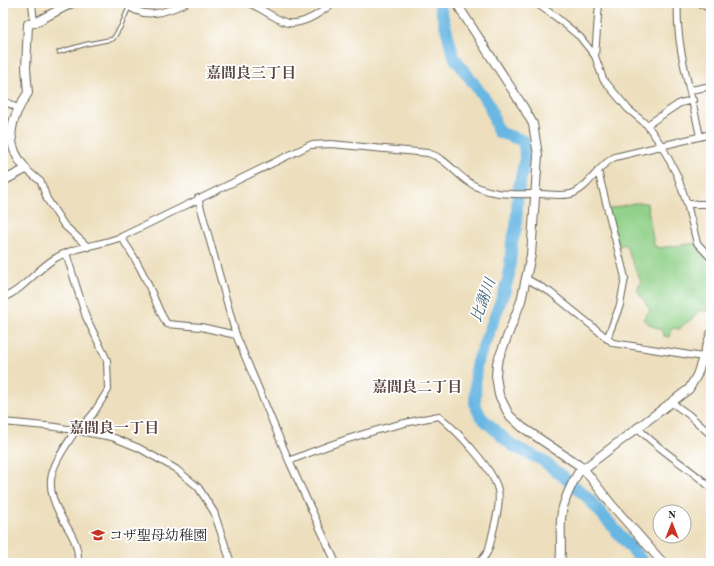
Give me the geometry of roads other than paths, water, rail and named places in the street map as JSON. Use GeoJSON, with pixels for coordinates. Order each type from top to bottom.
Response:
{"type":"FeatureCollection","features":[{"type":"Feature","properties":{"kind":"street"},"geometry":{"type":"LineString","coordinates":[[32,3],[34,23]]}},
{"type":"Feature","properties":{"kind":"street"},"geometry":{"type":"LineString","coordinates":[[127,5],[140,13],[152,14],[174,9],[186,3]]}},
{"type":"Feature","properties":{"kind":"street"},"geometry":{"type":"LineString","coordinates":[[249,3],[288,23],[304,20],[324,11],[333,3]]}},
{"type":"Feature","properties":{"kind":"street"},"geometry":{"type":"LineString","coordinates":[[457,3],[533,124],[538,155],[532,195],[531,255],[521,301],[497,364],[496,376],[499,395],[509,415],[522,428],[580,470],[663,563]]}},
{"type":"Feature","properties":{"kind":"street"},"geometry":{"type":"LineString","coordinates":[[536,3],[580,37],[595,56],[603,79],[628,109],[647,125],[662,146],[677,175],[687,204],[697,243],[711,258]]}},
{"type":"Feature","properties":{"kind":"street"},"geometry":{"type":"LineString","coordinates":[[595,56],[600,3]]}},
{"type":"Feature","properties":{"kind":"street"},"geometry":{"type":"LineString","coordinates":[[678,3],[680,43],[700,137]]}},
{"type":"Feature","properties":{"kind":"street"},"geometry":{"type":"LineString","coordinates":[[701,3],[711,8]]}},
{"type":"Feature","properties":{"kind":"street"},"geometry":{"type":"LineString","coordinates":[[69,4],[34,23],[28,24],[26,68],[28,93],[17,108],[12,125],[10,141],[19,161],[40,182],[47,199],[64,225],[88,247]]}},
{"type":"Feature","properties":{"kind":"street"},"geometry":{"type":"LineString","coordinates":[[690,90],[711,86]]}},
{"type":"Feature","properties":{"kind":"street"},"geometry":{"type":"LineString","coordinates":[[3,100],[17,108]]}},
{"type":"Feature","properties":{"kind":"street"},"geometry":{"type":"LineString","coordinates":[[647,125],[680,103],[693,100]]}},
{"type":"Feature","properties":{"kind":"street"},"geometry":{"type":"LineString","coordinates":[[3,298],[20,290],[45,266],[66,253],[111,242],[301,148],[318,144],[428,153],[442,159],[474,186],[496,194],[572,194],[609,160],[621,155],[711,134]]}},
{"type":"Feature","properties":{"kind":"street"},"geometry":{"type":"LineString","coordinates":[[3,181],[26,169]]}},
{"type":"Feature","properties":{"kind":"street"},"geometry":{"type":"LineString","coordinates":[[598,171],[625,278],[620,306],[606,339]]}},
{"type":"Feature","properties":{"kind":"street"},"geometry":{"type":"LineString","coordinates":[[198,198],[236,335],[289,461],[336,563]]}},
{"type":"Feature","properties":{"kind":"street"},"geometry":{"type":"LineString","coordinates":[[687,204],[711,204]]}},
{"type":"Feature","properties":{"kind":"street"},"geometry":{"type":"LineString","coordinates":[[121,237],[136,259],[152,292],[157,310],[167,324],[201,328],[236,335]]}},
{"type":"Feature","properties":{"kind":"street"},"geometry":{"type":"LineString","coordinates":[[66,253],[86,317],[108,360],[108,390],[93,414],[77,430],[58,456],[50,478],[50,487],[55,506],[78,546],[78,563]]}},
{"type":"Feature","properties":{"kind":"street"},"geometry":{"type":"LineString","coordinates":[[526,280],[550,292],[606,339],[613,343],[634,348],[703,357]]}},
{"type":"Feature","properties":{"kind":"street"},"geometry":{"type":"LineString","coordinates":[[560,563],[562,549],[561,518],[570,486],[580,470],[689,389],[697,376],[711,334]]}},
{"type":"Feature","properties":{"kind":"street"},"geometry":{"type":"LineString","coordinates":[[672,403],[688,414],[711,435]]}},
{"type":"Feature","properties":{"kind":"street"},"geometry":{"type":"LineString","coordinates":[[289,461],[321,448],[385,428],[438,416],[455,430],[470,447],[493,478],[498,490],[498,509],[491,542],[485,557],[476,563]]}},
{"type":"Feature","properties":{"kind":"street"},"geometry":{"type":"LineString","coordinates":[[3,422],[77,430],[112,437],[138,448],[187,477],[198,487],[214,512],[231,563]]}},
{"type":"Feature","properties":{"kind":"street"},"geometry":{"type":"LineString","coordinates":[[637,427],[647,438],[711,488]]}},
{"type":"Feature","properties":{"kind":"lane"},"geometry":{"type":"LineString","coordinates":[[59,52],[87,44],[113,39],[121,26],[127,5]]}},
{"type":"Feature","properties":{"kind":"waterway","name":"比謝川"},"geometry":{"type":"LineString","coordinates":[[439,3],[454,57],[489,104],[498,132],[524,141],[525,158],[518,192],[516,228],[512,242],[509,275],[504,293],[476,365],[475,405],[481,417],[513,446],[542,460],[587,497],[644,563]]}},
{"type":"Feature","properties":{"kind":"place","name":"コザ聖母幼稚園"},"geometry":{"type":"Point","coordinates":[98,535]}},
{"type":"Feature","properties":{"kind":"district","name":"嘉間良三丁目"},"geometry":{"type":"Point","coordinates":[251,73]}},
{"type":"Feature","properties":{"kind":"district","name":"嘉間良二丁目"},"geometry":{"type":"Point","coordinates":[417,387]}},
{"type":"Feature","properties":{"kind":"district","name":"嘉間良一丁目"},"geometry":{"type":"Point","coordinates":[114,428]}}]}
